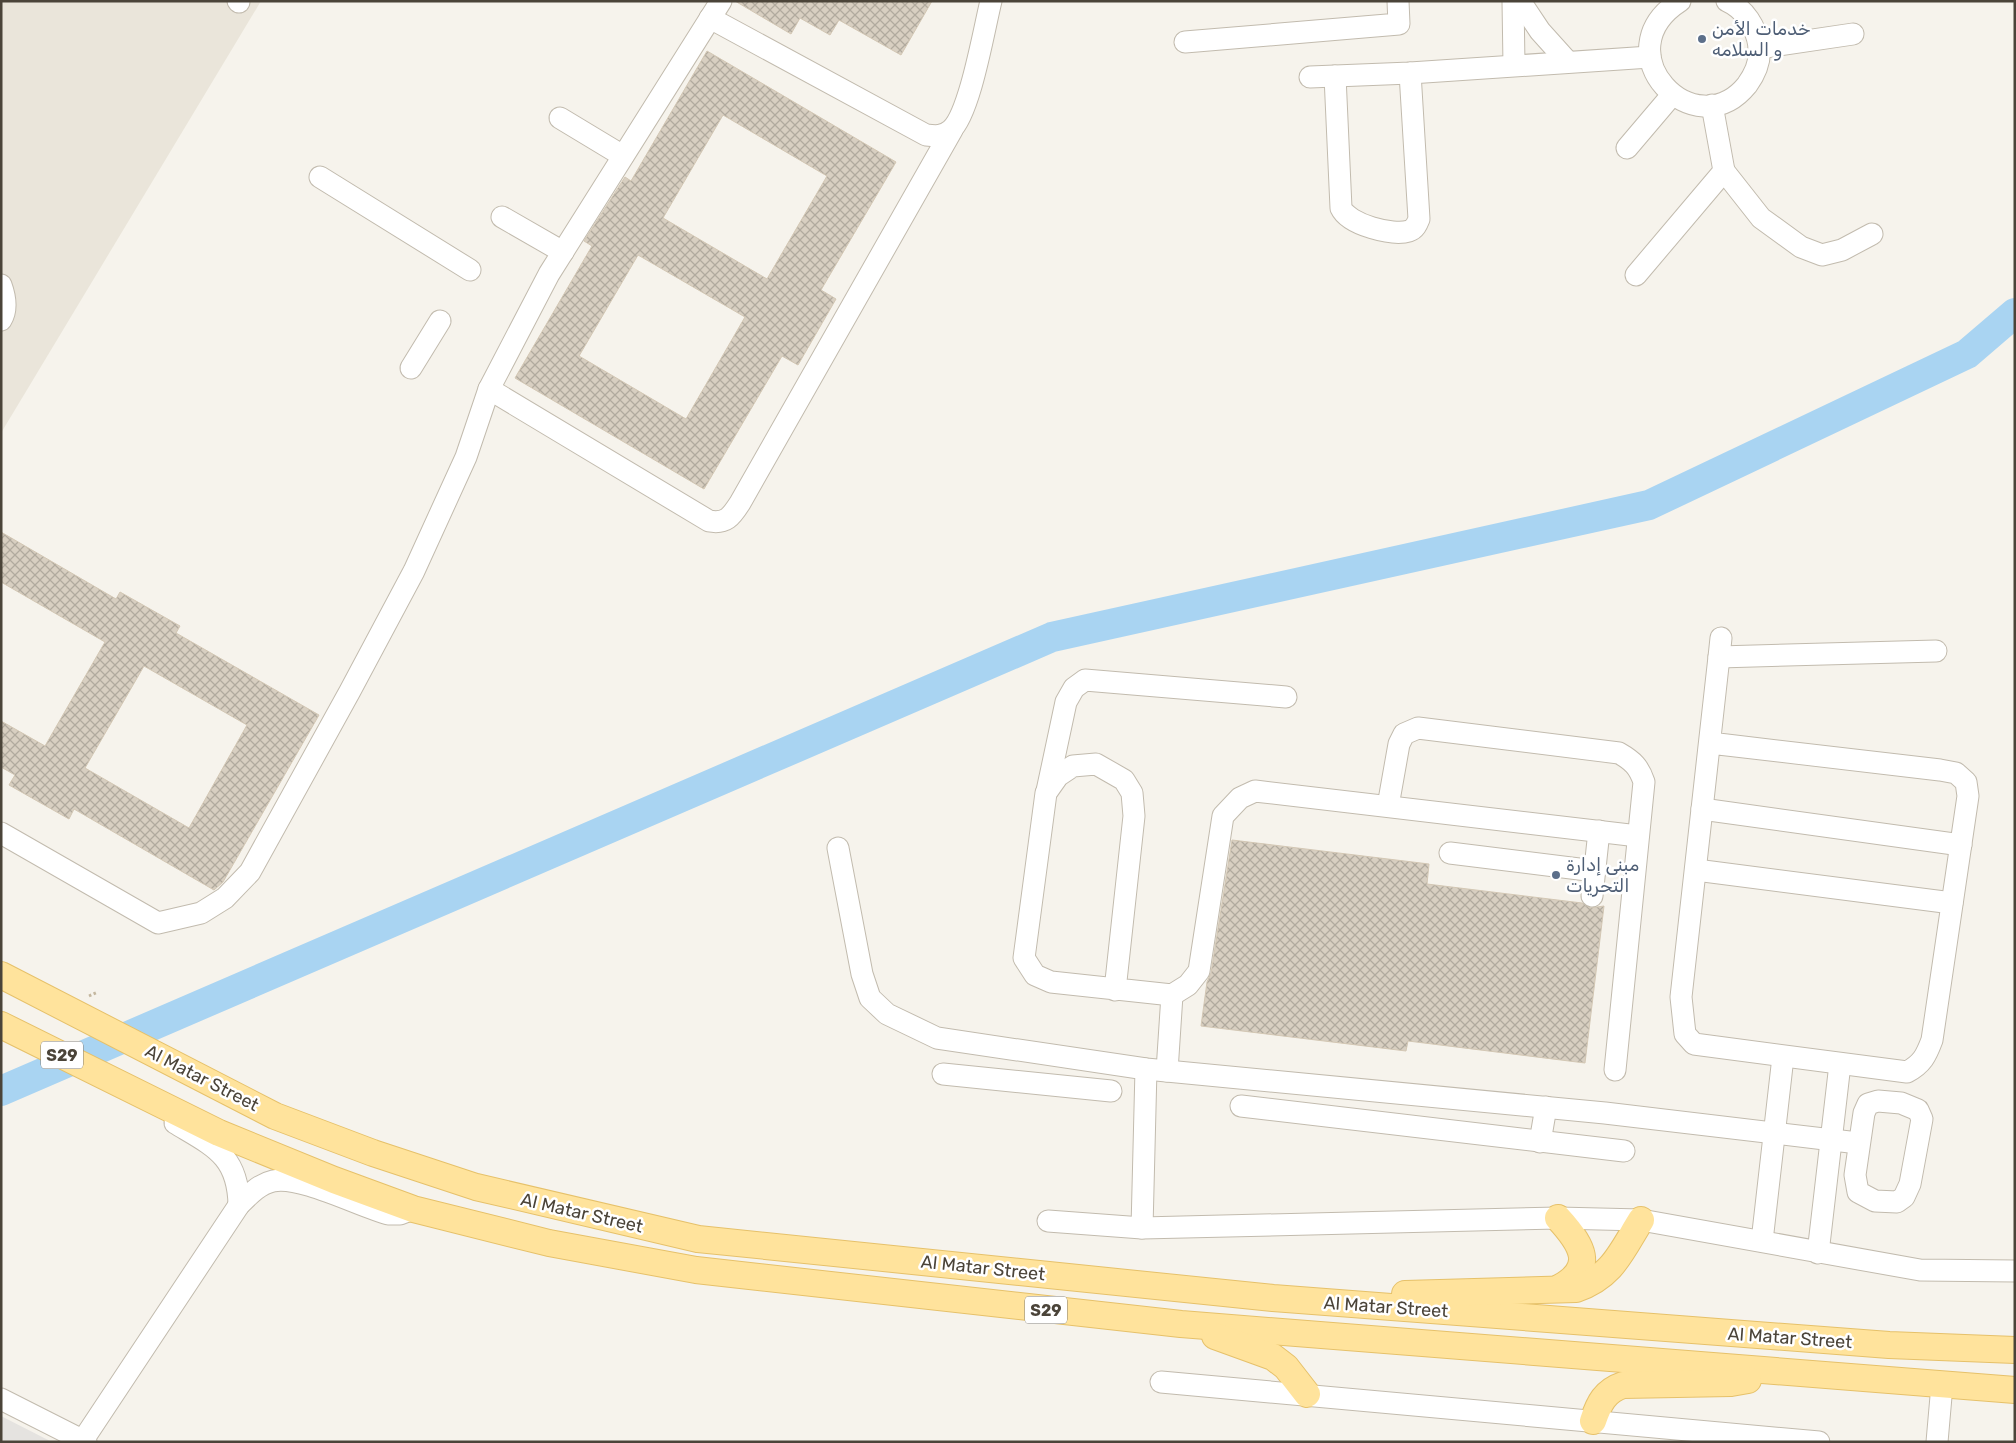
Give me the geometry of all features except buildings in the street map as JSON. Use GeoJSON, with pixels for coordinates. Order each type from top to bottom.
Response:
{"type":"FeatureCollection","features":[{"type":"Feature","properties":{"kind":"main road","name":"Al Matar Street"},"geometry":{"type":"LineString","coordinates":[[1,975],[275,1116],[373,1153],[476,1187],[688,1237],[1273,1298],[1889,1345],[2015,1350]]}},
{"type":"Feature","properties":{"kind":"main road","name":"Al Matar Street"},"geometry":{"type":"LineString","coordinates":[[8,1028],[219,1133],[334,1180],[413,1209],[549,1243],[696,1270],[1181,1324],[2015,1390]]}},
{"type":"Feature","properties":{"kind":"main road"},"geometry":{"type":"LineString","coordinates":[[1558,1218],[1578,1242],[1582,1257],[1581,1268],[1575,1280],[1559,1288]]}},
{"type":"Feature","properties":{"kind":"main road"},"geometry":{"type":"LineString","coordinates":[[1273,1298],[1559,1288],[1576,1289],[1591,1284],[1605,1275],[1641,1220]]}},
{"type":"Feature","properties":{"kind":"main road"},"geometry":{"type":"LineString","coordinates":[[1181,1324],[1274,1358],[1286,1366],[1307,1394]]}},
{"type":"Feature","properties":{"kind":"main road"},"geometry":{"type":"LineString","coordinates":[[1593,1421],[1599,1404],[1606,1395],[1612,1389],[1623,1385],[1731,1383],[1782,1371]]}},
{"type":"Feature","properties":{"kind":"street"},"geometry":{"type":"LineString","coordinates":[[489,389],[709,522],[721,523],[731,517],[952,130],[963,114],[991,1]]}},
{"type":"Feature","properties":{"kind":"street"},"geometry":{"type":"LineString","coordinates":[[1185,42],[1399,24],[1398,1]]}},
{"type":"Feature","properties":{"kind":"street"},"geometry":{"type":"LineString","coordinates":[[1513,1],[1514,65]]}},
{"type":"Feature","properties":{"kind":"street"},"geometry":{"type":"LineString","coordinates":[[1520,1],[1540,31],[1567,61]]}},
{"type":"Feature","properties":{"kind":"street"},"geometry":{"type":"LineString","coordinates":[[1680,1],[1668,9],[1656,23],[1650,39],[1650,57],[1653,72],[1661,85],[1672,95],[1691,104],[1712,105],[1728,101],[1741,92],[1752,79],[1758,64],[1759,48],[1756,31],[1747,15],[1727,1]]}},
{"type":"Feature","properties":{"kind":"street"},"geometry":{"type":"LineString","coordinates":[[1,833],[158,923],[201,913],[225,898],[250,872],[414,571],[466,457],[489,389],[549,274],[716,10],[926,135],[942,136],[952,130]]}},
{"type":"Feature","properties":{"kind":"street"},"geometry":{"type":"LineString","coordinates":[[1759,48],[1853,34]]}},
{"type":"Feature","properties":{"kind":"street"},"geometry":{"type":"LineString","coordinates":[[1310,77],[1410,73],[1567,61],[1650,57]]}},
{"type":"Feature","properties":{"kind":"street"},"geometry":{"type":"LineString","coordinates":[[1335,76],[1341,208],[1345,216],[1364,226],[1409,231],[1416,226],[1419,219],[1410,73]]}},
{"type":"Feature","properties":{"kind":"street"},"geometry":{"type":"LineString","coordinates":[[1627,148],[1672,95]]}},
{"type":"Feature","properties":{"kind":"street"},"geometry":{"type":"LineString","coordinates":[[1712,105],[1724,171],[1761,218],[1801,247],[1822,255],[1842,250],[1872,234]]}},
{"type":"Feature","properties":{"kind":"street"},"geometry":{"type":"LineString","coordinates":[[560,118],[624,156]]}},
{"type":"Feature","properties":{"kind":"street"},"geometry":{"type":"LineString","coordinates":[[1636,275],[1724,171]]}},
{"type":"Feature","properties":{"kind":"street"},"geometry":{"type":"LineString","coordinates":[[320,177],[470,270]]}},
{"type":"Feature","properties":{"kind":"street"},"geometry":{"type":"LineString","coordinates":[[502,218],[563,252]]}},
{"type":"Feature","properties":{"kind":"street"},"geometry":{"type":"LineString","coordinates":[[1,285],[5,297],[4,315],[1,320]]}},
{"type":"Feature","properties":{"kind":"street"},"geometry":{"type":"LineString","coordinates":[[411,368],[440,321]]}},
{"type":"Feature","properties":{"kind":"street"},"geometry":{"type":"LineString","coordinates":[[1710,743],[1956,773],[1966,782],[1968,796],[1932,1040],[1925,1058],[1919,1065],[1907,1072],[1694,1044],[1685,1034],[1681,997],[1720,648],[1936,652]]}},
{"type":"Feature","properties":{"kind":"street"},"geometry":{"type":"LineString","coordinates":[[1286,697],[1085,680],[1074,688],[1066,702],[1046,793],[1024,958],[1035,974],[1051,982],[1172,995],[1188,985],[1199,971],[1223,816],[1240,798],[1256,791],[1638,836]]}},
{"type":"Feature","properties":{"kind":"street"},"geometry":{"type":"LineString","coordinates":[[1388,806],[1399,744],[1404,734],[1418,728],[1619,753],[1631,760],[1640,769],[1644,782],[1614,1070]]}},
{"type":"Feature","properties":{"kind":"street"},"geometry":{"type":"LineString","coordinates":[[1046,793],[1058,776],[1073,766],[1096,764],[1124,780],[1132,793],[1134,816],[1115,990]]}},
{"type":"Feature","properties":{"kind":"street"},"geometry":{"type":"LineString","coordinates":[[1702,809],[1961,845]]}},
{"type":"Feature","properties":{"kind":"street"},"geometry":{"type":"LineString","coordinates":[[1592,896],[1599,831]]}},
{"type":"Feature","properties":{"kind":"street"},"geometry":{"type":"LineString","coordinates":[[838,848],[862,974],[870,998],[888,1014],[937,1038],[1146,1069],[1546,1107],[1858,1144]]}},
{"type":"Feature","properties":{"kind":"street"},"geometry":{"type":"LineString","coordinates":[[1450,853],[1595,871]]}},
{"type":"Feature","properties":{"kind":"street"},"geometry":{"type":"LineString","coordinates":[[1696,870],[1952,903]]}},
{"type":"Feature","properties":{"kind":"street"},"geometry":{"type":"LineString","coordinates":[[1167,1071],[1172,995]]}},
{"type":"Feature","properties":{"kind":"street"},"geometry":{"type":"LineString","coordinates":[[1028,1083],[1032,1052]]}},
{"type":"Feature","properties":{"kind":"street"},"geometry":{"type":"LineString","coordinates":[[1762,1241],[1783,1057]]}},
{"type":"Feature","properties":{"kind":"street"},"geometry":{"type":"LineString","coordinates":[[1818,1253],[1840,1064]]}},
{"type":"Feature","properties":{"kind":"street"},"geometry":{"type":"LineString","coordinates":[[1142,1228],[1146,1069]]}},
{"type":"Feature","properties":{"kind":"street"},"geometry":{"type":"LineString","coordinates":[[943,1074],[1111,1092]]}},
{"type":"Feature","properties":{"kind":"street"},"geometry":{"type":"LineString","coordinates":[[1382,1123],[1386,1092]]}},
{"type":"Feature","properties":{"kind":"street"},"geometry":{"type":"LineString","coordinates":[[140,1094],[152,1109],[222,1153],[234,1171],[239,1205]]}},
{"type":"Feature","properties":{"kind":"street"},"geometry":{"type":"LineString","coordinates":[[1878,1101],[1901,1104],[1918,1110],[1922,1119],[1910,1184],[1904,1197],[1896,1202],[1875,1201],[1858,1192],[1855,1175],[1858,1144],[1868,1104],[1878,1101]]}},
{"type":"Feature","properties":{"kind":"street"},"geometry":{"type":"LineString","coordinates":[[1241,1106],[1624,1151]]}},
{"type":"Feature","properties":{"kind":"street"},"geometry":{"type":"LineString","coordinates":[[1540,1142],[1546,1107]]}},
{"type":"Feature","properties":{"kind":"street"},"geometry":{"type":"LineString","coordinates":[[1,1399],[84,1441],[239,1205],[257,1188],[273,1181],[282,1180],[300,1183],[388,1214],[400,1214],[413,1209]]}},
{"type":"Feature","properties":{"kind":"street"},"geometry":{"type":"LineString","coordinates":[[1048,1220],[1142,1228],[1558,1218],[1641,1220],[1920,1270],[2015,1271]]}},
{"type":"Feature","properties":{"kind":"street"},"geometry":{"type":"LineString","coordinates":[[1161,1382],[1819,1442]]}},
{"type":"Feature","properties":{"kind":"street"},"geometry":{"type":"LineString","coordinates":[[1937,1442],[1942,1385]]}},
{"type":"Feature","properties":{"kind":"shaded area"},"geometry":{"type":"Polygon","coordinates":[[[1,1],[261,1],[1,433],[1,1]]]}},
{"type":"Feature","properties":{"kind":"shaded area"},"geometry":{"type":"Polygon","coordinates":[[[1,1416],[52,1442],[1,1442],[1,1416]]]}},
{"type":"Feature","properties":{"kind":"waterway"},"geometry":{"type":"LineString","coordinates":[[1,1091],[1052,637],[1649,505],[1967,354],[2015,313]]}},
{"type":"Feature","properties":{"kind":"place","name":"خدمات الأمن و السلامه"},"geometry":{"type":"Point","coordinates":[1702,39]}},
{"type":"Feature","properties":{"kind":"place","name":"مبنى إدارة التحريات"},"geometry":{"type":"Point","coordinates":[1556,875]}}]}
